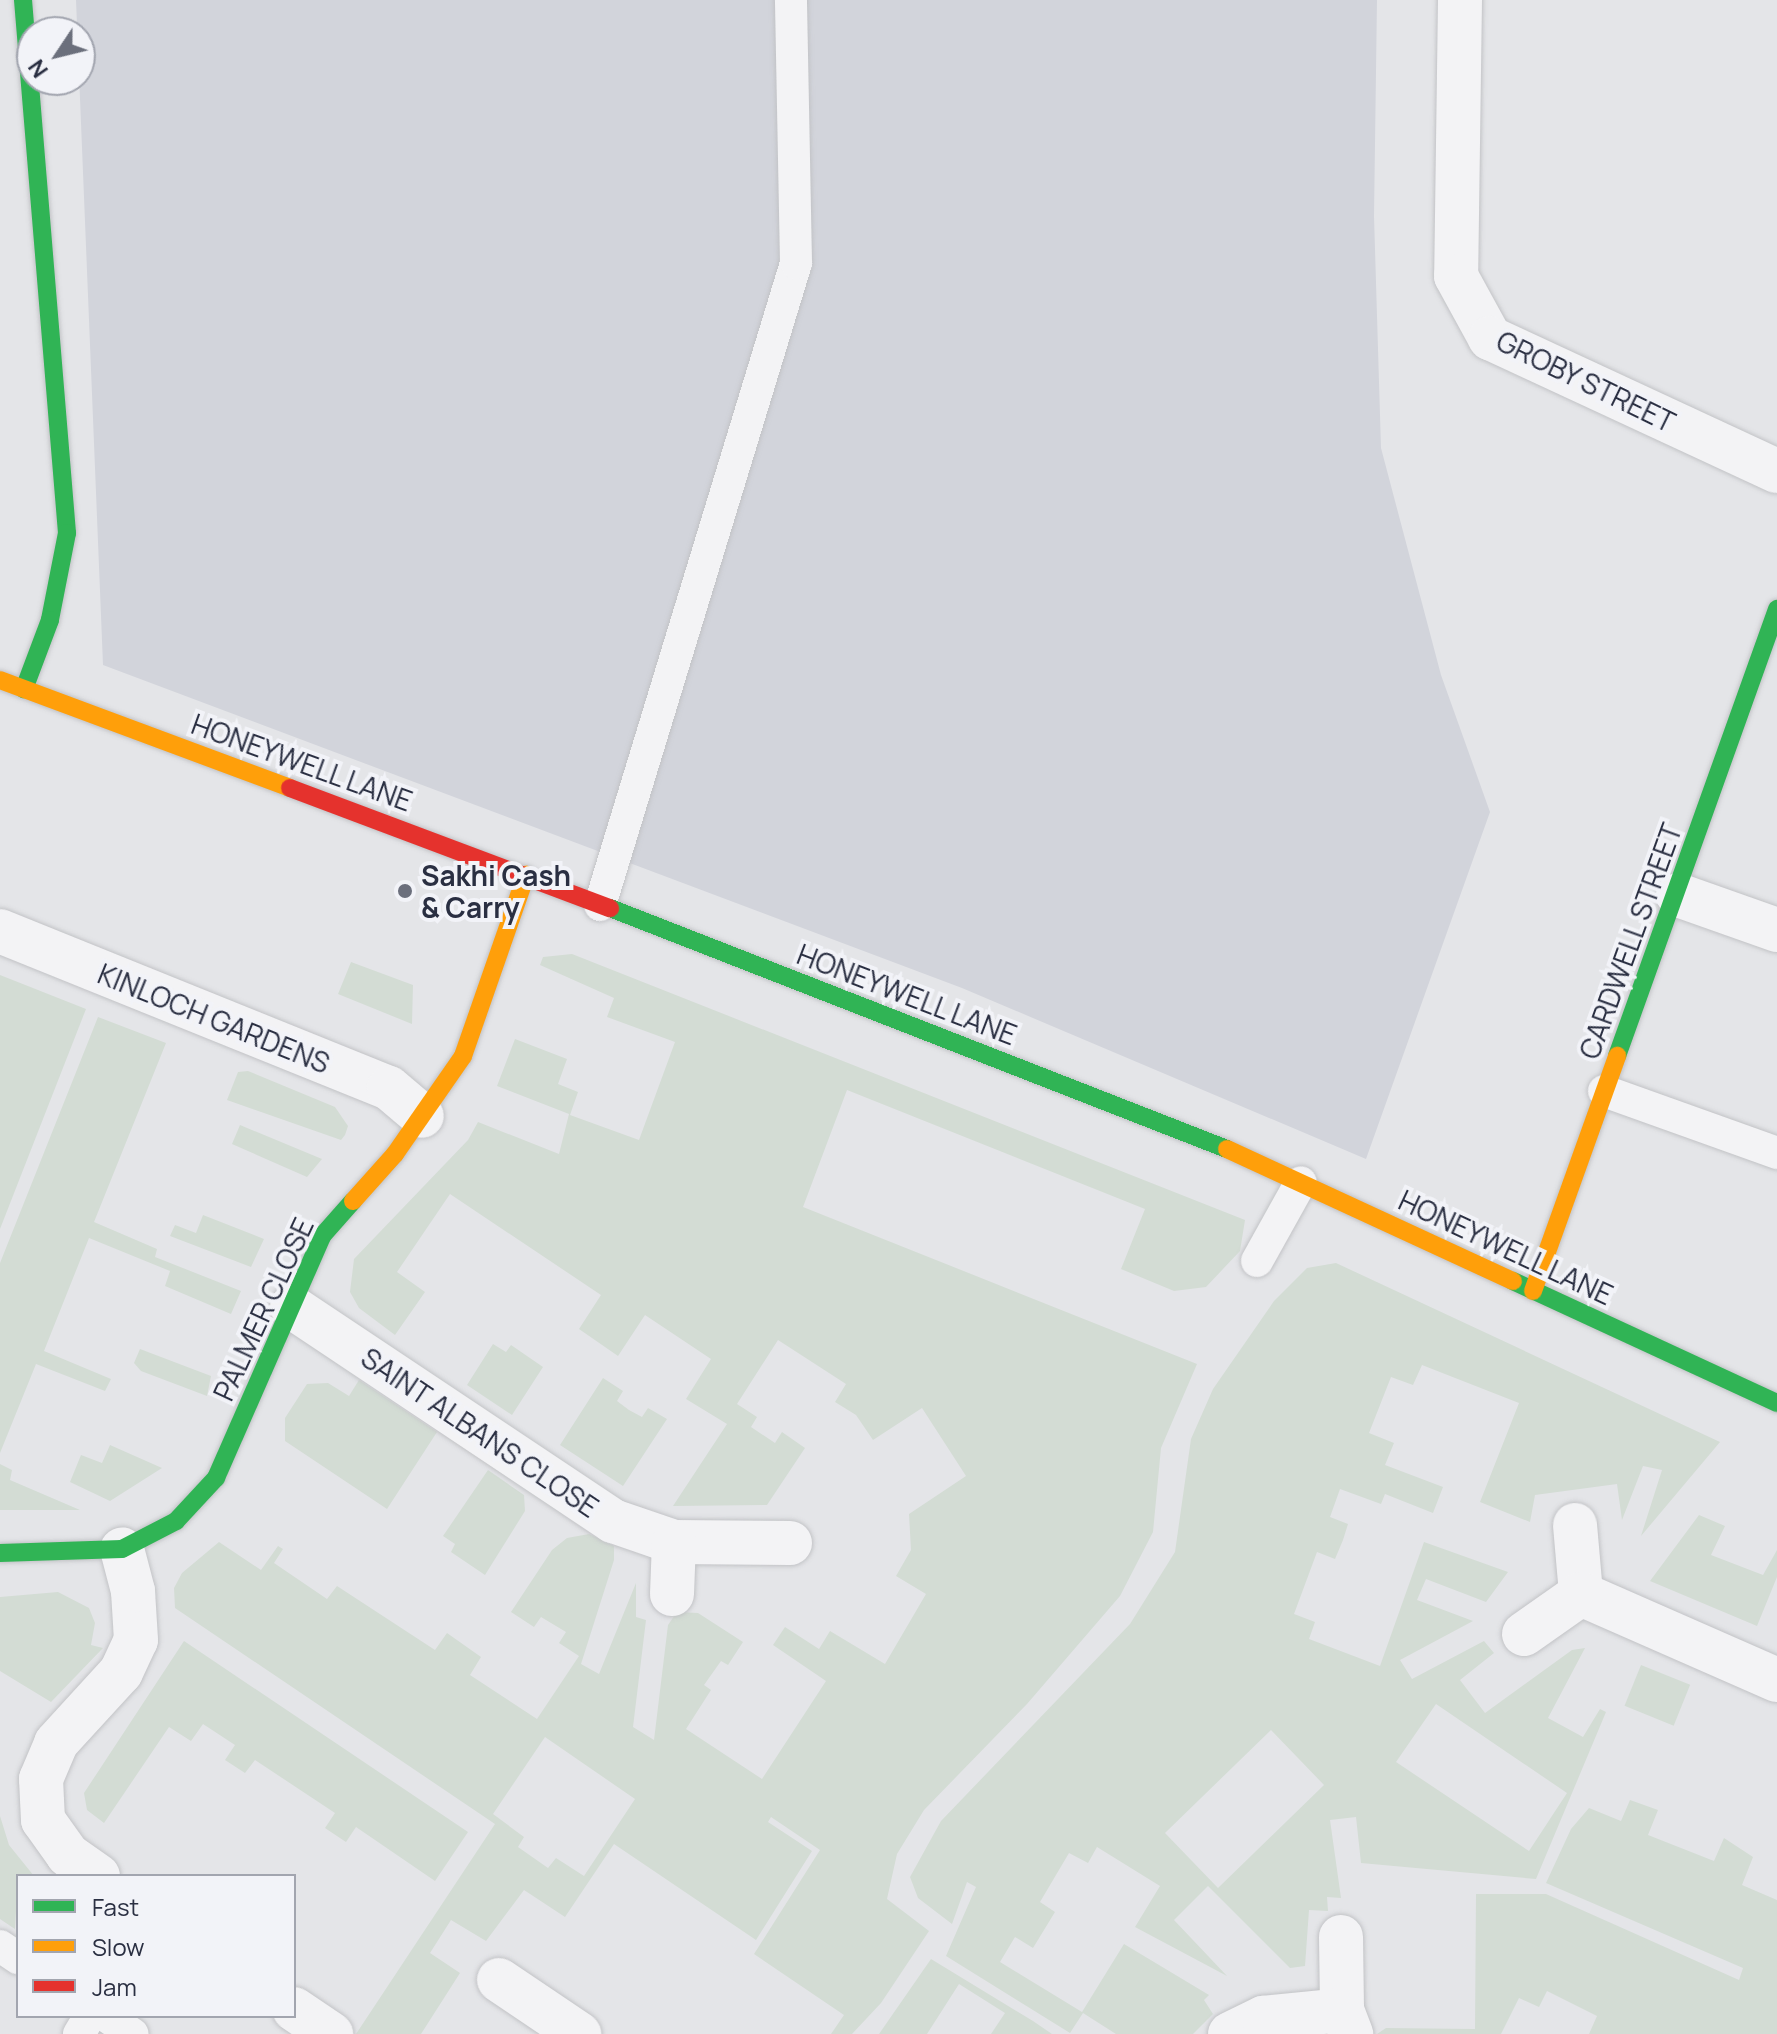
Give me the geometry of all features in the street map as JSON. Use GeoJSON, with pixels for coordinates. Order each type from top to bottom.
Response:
{"type":"FeatureCollection","features":[{"type":"Feature","properties":{"kind":"street","name":"GROBY STREET"},"geometry":{"type":"LineString","coordinates":[[1460,0],[1456,276],[1490,338],[1777,471]]}},
{"type":"Feature","properties":{"kind":"street"},"geometry":{"type":"LineString","coordinates":[[24,96],[67,533],[50,620],[24,689]]}},
{"type":"Feature","properties":{"kind":"street","name":"CARDWELL STREET"},"geometry":{"type":"LineString","coordinates":[[1533,1291],[1678,895],[1764,690],[1777,609]]}},
{"type":"Feature","properties":{"kind":"street","name":"HONEYWELL LANE"},"geometry":{"type":"LineString","coordinates":[[0,680],[526,875],[1301,1182],[1777,1403]]}},
{"type":"Feature","properties":{"kind":"street","name":"PALMER CLOSE"},"geometry":{"type":"LineString","coordinates":[[0,1553],[122,1549],[176,1521],[216,1478],[322,1236],[395,1154],[463,1056],[526,875]]}},
{"type":"Feature","properties":{"kind":"street"},"geometry":{"type":"LineString","coordinates":[[1678,895],[1777,930]]}},
{"type":"Feature","properties":{"kind":"street","name":"KINLOCH GARDENS"},"geometry":{"type":"LineString","coordinates":[[0,931],[389,1088],[422,1116]]}},
{"type":"Feature","properties":{"kind":"street","name":"SAINT ALBANS CLOSE"},"geometry":{"type":"LineString","coordinates":[[292,1307],[613,1521],[674,1542],[790,1543]]}},
{"type":"Feature","properties":{"kind":"street"},"geometry":{"type":"LineString","coordinates":[[1575,1525],[1581,1594]]}},
{"type":"Feature","properties":{"kind":"street"},"geometry":{"type":"LineString","coordinates":[[672,1594],[674,1542]]}},
{"type":"Feature","properties":{"kind":"street"},"geometry":{"type":"LineString","coordinates":[[95,1874],[68,1855],[43,1820],[41,1779],[56,1743],[121,1672],[136,1640],[135,1605],[122,1549]]}},
{"type":"Feature","properties":{"kind":"street"},"geometry":{"type":"LineString","coordinates":[[1524,1634],[1581,1594]]}},
{"type":"Feature","properties":{"kind":"street"},"geometry":{"type":"LineString","coordinates":[[1581,1594],[1777,1680]]}},
{"type":"Feature","properties":{"kind":"street"},"geometry":{"type":"LineString","coordinates":[[1230,2034],[1263,2018],[1347,2022],[1341,1937]]}},
{"type":"Feature","properties":{"kind":"street"},"geometry":{"type":"LineString","coordinates":[[499,1980],[579,2034]]}},
{"type":"Feature","properties":{"kind":"street"},"geometry":{"type":"LineString","coordinates":[[296,2010],[331,2034]]}},
{"type":"Feature","properties":{"kind":"lane"},"geometry":{"type":"LineString","coordinates":[[600,905],[796,263],[791,0]]}},
{"type":"Feature","properties":{"kind":"lane"},"geometry":{"type":"LineString","coordinates":[[1604,1091],[1777,1153]]}},
{"type":"Feature","properties":{"kind":"lane"},"geometry":{"type":"LineString","coordinates":[[1257,1261],[1301,1182]]}},
{"type":"Feature","properties":{"kind":"lane"},"geometry":{"type":"LineString","coordinates":[[109,2018],[133,2034]]}},
{"type":"Feature","properties":{"kind":"shaded area"},"geometry":{"type":"Polygon","coordinates":[[[76,0],[1377,0],[1374,216],[1381,448],[1441,675],[1490,812],[1366,1159],[962,988],[103,665],[80,96],[96,96],[96,16],[77,16],[76,0]]]}},
{"type":"Feature","properties":{"kind":"shaded area"},"geometry":{"type":"Polygon","coordinates":[[[572,954],[1245,1220],[1240,1251],[1206,1287],[1174,1291],[1121,1269],[1145,1209],[847,1090],[803,1207],[1197,1364],[1161,1448],[1153,1532],[1120,1596],[1027,1704],[924,1810],[897,1854],[887,1899],[929,1931],[881,2003],[852,2034],[831,2034],[844,2015],[754,1954],[820,1850],[771,1817],[768,1822],[812,1851],[756,1940],[614,1844],[565,1917],[524,1890],[486,1941],[451,1920],[430,1953],[460,1973],[421,2034],[356,2034],[495,1824],[175,1608],[174,1588],[182,1573],[219,1542],[261,1570],[278,1546],[283,1549],[274,1563],[327,1599],[337,1586],[435,1650],[447,1633],[481,1657],[470,1675],[537,1719],[579,1656],[559,1643],[566,1632],[541,1617],[534,1627],[511,1612],[552,1550],[567,1538],[589,1534],[614,1546],[614,1560],[581,1664],[599,1674],[636,1583],[636,1617],[646,1620],[633,1727],[654,1740],[668,1625],[677,1612],[698,1613],[743,1642],[728,1665],[721,1661],[704,1685],[711,1690],[686,1729],[762,1779],[826,1681],[773,1645],[785,1627],[819,1649],[830,1631],[885,1664],[926,1594],[896,1576],[911,1550],[909,1514],[966,1476],[922,1408],[873,1440],[856,1415],[835,1402],[846,1384],[778,1340],[737,1404],[757,1417],[751,1427],[775,1443],[782,1432],[805,1448],[767,1505],[673,1506],[727,1424],[686,1399],[711,1359],[645,1315],[618,1356],[579,1329],[601,1295],[450,1194],[397,1272],[425,1292],[395,1335],[359,1308],[350,1292],[354,1259],[468,1140],[478,1122],[559,1154],[569,1114],[497,1086],[515,1039],[567,1059],[558,1084],[578,1092],[570,1115],[639,1140],[675,1042],[607,1017],[614,998],[540,965],[543,957],[572,954]],[[545,1737],[493,1814],[524,1837],[518,1847],[548,1868],[556,1858],[584,1876],[635,1799],[545,1737]]]}},
{"type":"Feature","properties":{"kind":"shaded area"},"geometry":{"type":"Polygon","coordinates":[[[351,962],[413,985],[412,1024],[338,994],[351,962]]]}},
{"type":"Feature","properties":{"kind":"shaded area"},"geometry":{"type":"Polygon","coordinates":[[[0,975],[86,1009],[0,1229],[0,975]]]}},
{"type":"Feature","properties":{"kind":"shaded area"},"geometry":{"type":"Polygon","coordinates":[[[98,1017],[166,1043],[94,1222],[157,1249],[155,1257],[241,1291],[231,1314],[165,1286],[170,1271],[89,1238],[44,1351],[111,1379],[105,1391],[36,1364],[0,1453],[0,1263],[98,1017]]]}},
{"type":"Feature","properties":{"kind":"shaded area"},"geometry":{"type":"Polygon","coordinates":[[[248,1071],[335,1107],[348,1126],[345,1135],[341,1140],[227,1100],[238,1072],[248,1071]]]}},
{"type":"Feature","properties":{"kind":"shaded area"},"geometry":{"type":"Polygon","coordinates":[[[240,1125],[322,1159],[307,1177],[232,1144],[240,1125]]]}},
{"type":"Feature","properties":{"kind":"shaded area"},"geometry":{"type":"Polygon","coordinates":[[[203,1215],[264,1239],[251,1267],[170,1236],[175,1225],[196,1233],[203,1215]]]}},
{"type":"Feature","properties":{"kind":"shaded area"},"geometry":{"type":"Polygon","coordinates":[[[1336,1263],[1720,1442],[1641,1536],[1662,1470],[1643,1466],[1622,1520],[1617,1484],[1535,1495],[1530,1522],[1480,1502],[1519,1403],[1422,1365],[1413,1385],[1391,1377],[1369,1433],[1394,1443],[1385,1465],[1443,1487],[1433,1513],[1385,1494],[1381,1504],[1340,1489],[1330,1517],[1348,1524],[1343,1540],[1335,1559],[1317,1552],[1294,1614],[1315,1622],[1309,1639],[1380,1666],[1424,1542],[1508,1572],[1486,1602],[1426,1579],[1417,1600],[1473,1621],[1400,1660],[1412,1679],[1484,1641],[1494,1653],[1460,1680],[1485,1713],[1572,1650],[1585,1648],[1548,1718],[1583,1737],[1600,1709],[1606,1712],[1536,1879],[1361,1863],[1356,1817],[1330,1820],[1341,1898],[1327,1897],[1328,1911],[1309,1910],[1305,1966],[1290,1968],[1208,1886],[1174,1920],[1227,1976],[1135,1927],[1160,1886],[1097,1847],[1088,1863],[1069,1853],[1040,1902],[1055,1912],[1033,1948],[1015,1937],[1000,1962],[1082,2012],[1124,1944],[1209,1995],[1204,2000],[1213,2014],[1193,2034],[1116,2034],[1083,2013],[1070,2033],[946,1956],[976,1887],[967,1882],[952,1924],[918,1898],[910,1877],[941,1821],[1130,1624],[1175,1552],[1191,1439],[1213,1389],[1274,1301],[1307,1268],[1336,1263]],[[1436,1704],[1396,1762],[1529,1851],[1567,1793],[1436,1704]],[[1271,1730],[1165,1833],[1218,1888],[1324,1785],[1271,1730]]]}},
{"type":"Feature","properties":{"kind":"shaded area"},"geometry":{"type":"Polygon","coordinates":[[[493,1344],[506,1352],[511,1345],[543,1367],[512,1415],[467,1385],[493,1344]]]}},
{"type":"Feature","properties":{"kind":"shaded area"},"geometry":{"type":"Polygon","coordinates":[[[140,1349],[211,1376],[207,1396],[141,1371],[134,1363],[140,1349]]]}},
{"type":"Feature","properties":{"kind":"shaded area"},"geometry":{"type":"Polygon","coordinates":[[[603,1378],[623,1391],[617,1401],[629,1410],[642,1417],[648,1408],[667,1419],[623,1486],[560,1445],[603,1378]]]}},
{"type":"Feature","properties":{"kind":"shaded area"},"geometry":{"type":"Polygon","coordinates":[[[359,1380],[437,1432],[387,1509],[285,1441],[285,1418],[307,1384],[328,1383],[349,1396],[359,1380]]]}},
{"type":"Feature","properties":{"kind":"shaded area"},"geometry":{"type":"Polygon","coordinates":[[[110,1445],[162,1468],[110,1501],[70,1482],[81,1455],[102,1463],[110,1445]]]}},
{"type":"Feature","properties":{"kind":"shaded area"},"geometry":{"type":"Polygon","coordinates":[[[0,1464],[12,1470],[10,1480],[80,1510],[0,1510],[0,1464]]]}},
{"type":"Feature","properties":{"kind":"shaded area"},"geometry":{"type":"Polygon","coordinates":[[[488,1470],[524,1495],[525,1511],[485,1575],[451,1552],[455,1544],[443,1536],[488,1470]]]}},
{"type":"Feature","properties":{"kind":"shaded area"},"geometry":{"type":"Polygon","coordinates":[[[1699,1515],[1725,1526],[1711,1555],[1763,1575],[1777,1550],[1777,1577],[1757,1626],[1650,1581],[1699,1515]]]}},
{"type":"Feature","properties":{"kind":"shaded area"},"geometry":{"type":"Polygon","coordinates":[[[58,1592],[89,1608],[95,1623],[91,1645],[103,1648],[51,1702],[0,1671],[0,1597],[58,1592]]]}},
{"type":"Feature","properties":{"kind":"shaded area"},"geometry":{"type":"Polygon","coordinates":[[[184,1641],[468,1832],[435,1881],[356,1827],[346,1842],[325,1828],[335,1813],[255,1760],[245,1773],[225,1760],[235,1745],[203,1724],[191,1741],[169,1727],[104,1823],[87,1810],[84,1793],[184,1641]]]}},
{"type":"Feature","properties":{"kind":"shaded area"},"geometry":{"type":"Polygon","coordinates":[[[1641,1665],[1690,1685],[1674,1726],[1625,1706],[1641,1665]]]}},
{"type":"Feature","properties":{"kind":"shaded area"},"geometry":{"type":"Polygon","coordinates":[[[1630,1800],[1658,1810],[1648,1835],[1714,1861],[1724,1838],[1753,1857],[1742,1885],[1777,1900],[1777,2034],[1589,2034],[1597,2016],[1547,1991],[1539,2007],[1519,1998],[1501,2034],[1377,2034],[1386,2028],[1475,2029],[1476,1894],[1546,1894],[1739,1980],[1743,1968],[1546,1883],[1571,1829],[1589,1808],[1621,1821],[1630,1800]]]}},
{"type":"Feature","properties":{"kind":"shaded area"},"geometry":{"type":"Polygon","coordinates":[[[0,1816],[9,1845],[32,1874],[16,1874],[15,1929],[0,1919],[0,1816]]]}},
{"type":"Feature","properties":{"kind":"shaded area"},"geometry":{"type":"Polygon","coordinates":[[[931,1959],[1052,2034],[991,2034],[1005,2013],[959,1984],[927,2034],[879,2034],[931,1959]]]}},
{"type":"Feature","properties":{"kind":"traffic: fast"},"geometry":{"type":"LineString","coordinates":[[23,0],[67,533],[50,620],[24,689]]}},
{"type":"Feature","properties":{"kind":"traffic: fast"},"geometry":{"type":"LineString","coordinates":[[1617,1056],[1777,609]]}},
{"type":"Feature","properties":{"kind":"traffic: fast"},"geometry":{"type":"LineString","coordinates":[[610,908],[1227,1149]]}},
{"type":"Feature","properties":{"kind":"traffic: fast"},"geometry":{"type":"LineString","coordinates":[[0,1553],[122,1549],[176,1521],[216,1478],[322,1236],[353,1201]]}},
{"type":"Feature","properties":{"kind":"traffic: fast"},"geometry":{"type":"LineString","coordinates":[[1513,1281],[1777,1403]]}},
{"type":"Feature","properties":{"kind":"traffic: slow"},"geometry":{"type":"LineString","coordinates":[[0,680],[290,788]]}},
{"type":"Feature","properties":{"kind":"traffic: slow"},"geometry":{"type":"LineString","coordinates":[[353,1201],[395,1154],[463,1056],[526,875]]}},
{"type":"Feature","properties":{"kind":"traffic: slow"},"geometry":{"type":"LineString","coordinates":[[1533,1291],[1617,1056]]}},
{"type":"Feature","properties":{"kind":"traffic: slow"},"geometry":{"type":"LineString","coordinates":[[1227,1149],[1513,1281]]}},
{"type":"Feature","properties":{"kind":"traffic: jam"},"geometry":{"type":"LineString","coordinates":[[290,788],[610,908]]}},
{"type":"Feature","properties":{"kind":"place","name":"Sakhi Cash & Carry"},"geometry":{"type":"Point","coordinates":[405,891]}}]}
